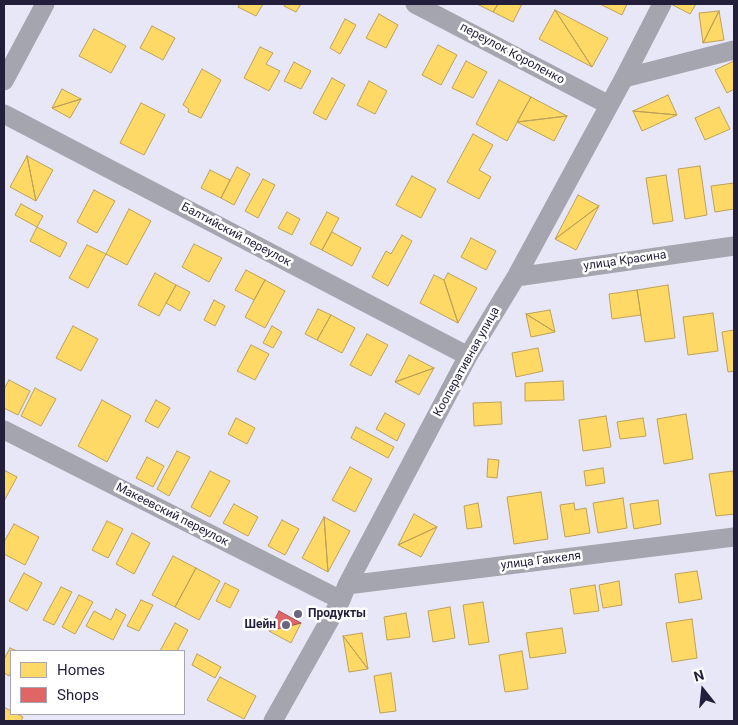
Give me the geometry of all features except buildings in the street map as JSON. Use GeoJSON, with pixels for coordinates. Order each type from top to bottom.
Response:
{"type":"FeatureCollection","features":[{"type":"Feature","properties":{"kind":"street"},"geometry":{"type":"LineString","coordinates":[[4,81],[44,4]]}},
{"type":"Feature","properties":{"kind":"street","name":"переулок Короленко"},"geometry":{"type":"LineString","coordinates":[[415,4],[609,105]]}},
{"type":"Feature","properties":{"kind":"street","name":"Кооперативная улица"},"geometry":{"type":"LineString","coordinates":[[273,721],[344,592],[468,356],[516,277],[662,4]]}},
{"type":"Feature","properties":{"kind":"street"},"geometry":{"type":"LineString","coordinates":[[624,78],[734,50]]}},
{"type":"Feature","properties":{"kind":"street","name":"Балтийский переулок"},"geometry":{"type":"LineString","coordinates":[[4,114],[468,356]]}},
{"type":"Feature","properties":{"kind":"street","name":"улица Красина"},"geometry":{"type":"LineString","coordinates":[[516,277],[734,246]]}},
{"type":"Feature","properties":{"kind":"street","name":"Макеевский переулок"},"geometry":{"type":"LineString","coordinates":[[4,430],[344,592]]}},
{"type":"Feature","properties":{"kind":"street","name":"улица Гаккеля"},"geometry":{"type":"LineString","coordinates":[[344,592],[734,537]]}},
{"type":"Feature","properties":{"kind":"place","name":"Продукты"},"geometry":{"type":"Point","coordinates":[298,614]}},
{"type":"Feature","properties":{"kind":"place","name":"Шейн"},"geometry":{"type":"Point","coordinates":[286,625]}}]}
